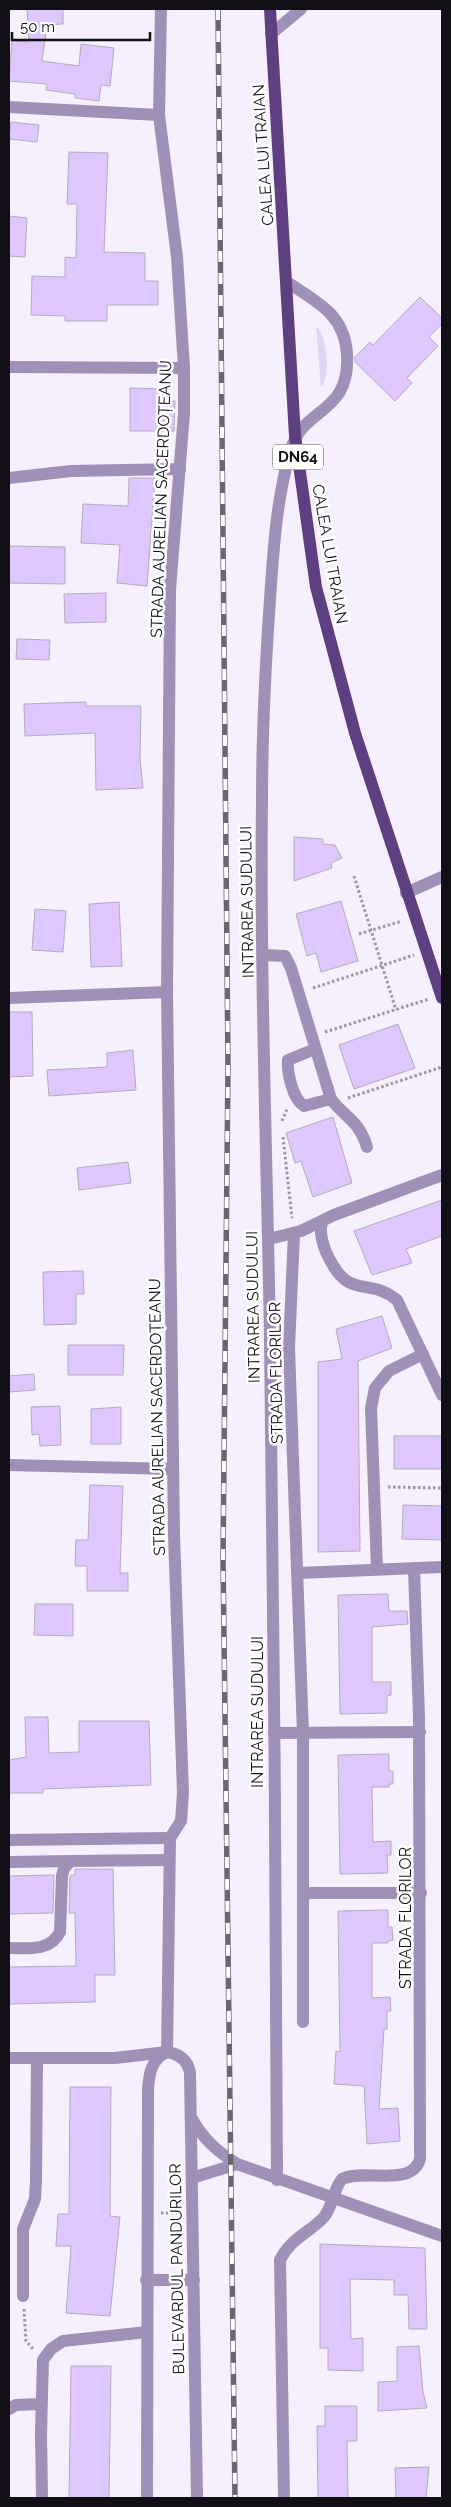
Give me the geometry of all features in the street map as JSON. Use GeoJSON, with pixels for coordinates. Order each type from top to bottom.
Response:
{"type":"FeatureCollection","features":[{"type":"Feature","properties":{"kind":"main road","name":"CALEA LUI TRAIAN"},"geometry":{"type":"LineString","coordinates":[[270,9],[295,436],[308,539],[325,623],[355,733],[414,917],[442,997]]}},
{"type":"Feature","properties":{"kind":"street","name":"STRADA AURELIAN SACERDOȚEANU"},"geometry":{"type":"LineString","coordinates":[[161,9],[159,115],[178,265],[184,368],[180,468],[170,590],[167,992],[173,1469],[183,1793],[181,1821],[170,1838]]}},
{"type":"Feature","properties":{"kind":"street"},"geometry":{"type":"LineString","coordinates":[[271,34],[301,9]]}},
{"type":"Feature","properties":{"kind":"street"},"geometry":{"type":"LineString","coordinates":[[9,107],[159,115]]}},
{"type":"Feature","properties":{"kind":"street"},"geometry":{"type":"LineString","coordinates":[[287,282],[335,318],[344,333],[347,355],[347,379],[340,393],[295,436]]}},
{"type":"Feature","properties":{"kind":"street"},"geometry":{"type":"LineString","coordinates":[[9,367],[184,368]]}},
{"type":"Feature","properties":{"kind":"street","name":"INTRAREA SUDULUI"},"geometry":{"type":"LineString","coordinates":[[277,2180],[269,1238],[262,800],[266,667],[275,533],[281,489],[295,436]]}},
{"type":"Feature","properties":{"kind":"street"},"geometry":{"type":"LineString","coordinates":[[9,478],[71,471],[180,468]]}},
{"type":"Feature","properties":{"kind":"street"},"geometry":{"type":"LineString","coordinates":[[406,892],[442,877]]}},
{"type":"Feature","properties":{"kind":"street"},"geometry":{"type":"LineString","coordinates":[[264,955],[285,956],[332,1101],[357,1124],[367,1147]]}},
{"type":"Feature","properties":{"kind":"street"},"geometry":{"type":"LineString","coordinates":[[9,998],[167,992]]}},
{"type":"Feature","properties":{"kind":"street"},"geometry":{"type":"LineString","coordinates":[[316,1049],[288,1060],[295,1096],[298,1102],[304,1106],[332,1101]]}},
{"type":"Feature","properties":{"kind":"street"},"geometry":{"type":"LineString","coordinates":[[269,1238],[294,1233],[334,1215],[442,1175]]}},
{"type":"Feature","properties":{"kind":"street"},"geometry":{"type":"LineString","coordinates":[[322,1222],[320,1230],[324,1247],[339,1276],[348,1284],[389,1294],[397,1300],[442,1395]]}},
{"type":"Feature","properties":{"kind":"street","name":"STRADA FLORILOR"},"geometry":{"type":"LineString","coordinates":[[294,1233],[289,1348],[303,1734],[303,2022]]}},
{"type":"Feature","properties":{"kind":"street"},"geometry":{"type":"LineString","coordinates":[[377,1569],[371,1408],[375,1388],[389,1372],[423,1354]]}},
{"type":"Feature","properties":{"kind":"street"},"geometry":{"type":"LineString","coordinates":[[9,1465],[173,1469]]}},
{"type":"Feature","properties":{"kind":"street"},"geometry":{"type":"LineString","coordinates":[[298,1572],[442,1567]]}},
{"type":"Feature","properties":{"kind":"street","name":"STRADA FLORILOR"},"geometry":{"type":"LineString","coordinates":[[333,2199],[338,2184],[350,2176],[404,2175],[410,2173],[419,2164],[421,2136],[420,1732],[414,1568]]}},
{"type":"Feature","properties":{"kind":"street"},"geometry":{"type":"LineString","coordinates":[[274,1733],[420,1732]]}},
{"type":"Feature","properties":{"kind":"street"},"geometry":{"type":"LineString","coordinates":[[9,1840],[170,1838],[167,2052],[115,2058],[9,2058]]}},
{"type":"Feature","properties":{"kind":"street"},"geometry":{"type":"LineString","coordinates":[[9,1862],[169,1860]]}},
{"type":"Feature","properties":{"kind":"street"},"geometry":{"type":"LineString","coordinates":[[9,1948],[39,1948],[57,1939],[60,1932],[62,1876],[64,1868],[71,1861]]}},
{"type":"Feature","properties":{"kind":"street"},"geometry":{"type":"LineString","coordinates":[[302,1892],[421,1893]]}},
{"type":"Feature","properties":{"kind":"street","name":"BULEVARDUL PANDURILOR"},"geometry":{"type":"LineString","coordinates":[[147,2498],[146,2280],[148,2078],[155,2062],[167,2052],[180,2056],[189,2067],[193,2213],[196,2498]]}},
{"type":"Feature","properties":{"kind":"street"},"geometry":{"type":"LineString","coordinates":[[23,2296],[22,2229],[34,2200],[36,2180],[37,2058]]}},
{"type":"Feature","properties":{"kind":"street"},"geometry":{"type":"LineString","coordinates":[[191,2118],[204,2138],[216,2150],[237,2164],[277,2180],[442,2236]]}},
{"type":"Feature","properties":{"kind":"street"},"geometry":{"type":"LineString","coordinates":[[192,2178],[237,2164]]}},
{"type":"Feature","properties":{"kind":"street"},"geometry":{"type":"LineString","coordinates":[[284,2498],[280,2260],[295,2238],[323,2217],[333,2199]]}},
{"type":"Feature","properties":{"kind":"street"},"geometry":{"type":"LineString","coordinates":[[146,2280],[194,2280]]}},
{"type":"Feature","properties":{"kind":"street"},"geometry":{"type":"LineString","coordinates":[[42,2498],[41,2404],[43,2360],[51,2349],[63,2341],[147,2332]]}},
{"type":"Feature","properties":{"kind":"street"},"geometry":{"type":"LineString","coordinates":[[9,2409],[16,2405],[41,2404]]}},
{"type":"Feature","properties":{"kind":"path"},"geometry":{"type":"LineString","coordinates":[[354,876],[396,1010]]}},
{"type":"Feature","properties":{"kind":"path"},"geometry":{"type":"LineString","coordinates":[[359,934],[414,917]]}},
{"type":"Feature","properties":{"kind":"path"},"geometry":{"type":"LineString","coordinates":[[298,993],[426,951]]}},
{"type":"Feature","properties":{"kind":"path"},"geometry":{"type":"LineString","coordinates":[[311,1036],[442,997]]}},
{"type":"Feature","properties":{"kind":"path"},"geometry":{"type":"LineString","coordinates":[[332,1101],[442,1067]]}},
{"type":"Feature","properties":{"kind":"path"},"geometry":{"type":"LineString","coordinates":[[294,1233],[282,1118],[295,1096]]}},
{"type":"Feature","properties":{"kind":"path"},"geometry":{"type":"LineString","coordinates":[[375,1486],[442,1488]]}},
{"type":"Feature","properties":{"kind":"path"},"geometry":{"type":"LineString","coordinates":[[148,2214],[193,2213]]}},
{"type":"Feature","properties":{"kind":"path"},"geometry":{"type":"LineString","coordinates":[[23,2296],[26,2341],[43,2360]]}},
{"type":"Feature","properties":{"kind":"shaded area"},"geometry":{"type":"Polygon","coordinates":[[[316,326],[323,338],[327,366],[324,382],[321,387],[316,326]]]}},
{"type":"Feature","properties":{"kind":"building"},"geometry":{"type":"Polygon","coordinates":[[[27,9],[63,9],[63,24],[47,25],[42,61],[79,66],[81,44],[114,48],[110,86],[101,85],[99,101],[75,98],[75,94],[46,90],[47,84],[9,81],[12,41],[29,42],[27,9]]]}},
{"type":"Feature","properties":{"kind":"building"},"geometry":{"type":"Polygon","coordinates":[[[11,122],[39,125],[37,142],[9,139],[11,122]]]}},
{"type":"Feature","properties":{"kind":"building"},"geometry":{"type":"Polygon","coordinates":[[[69,152],[108,153],[104,252],[145,253],[145,281],[158,281],[158,305],[107,305],[107,321],[65,321],[65,316],[31,315],[32,276],[65,277],[65,257],[76,258],[77,204],[67,204],[69,152]]]}},
{"type":"Feature","properties":{"kind":"building"},"geometry":{"type":"Polygon","coordinates":[[[9,216],[27,218],[25,257],[9,256],[9,216]]]}},
{"type":"Feature","properties":{"kind":"building"},"geometry":{"type":"Polygon","coordinates":[[[420,297],[442,318],[442,324],[429,337],[438,346],[407,378],[412,383],[395,401],[355,362],[355,357],[370,342],[373,345],[420,297]]]}},
{"type":"Feature","properties":{"kind":"building"},"geometry":{"type":"Polygon","coordinates":[[[130,388],[163,389],[163,401],[175,401],[174,431],[130,431],[130,388]]]}},
{"type":"Feature","properties":{"kind":"building"},"geometry":{"type":"Polygon","coordinates":[[[129,478],[155,478],[147,586],[117,583],[120,545],[81,543],[83,504],[128,506],[129,478]]]}},
{"type":"Feature","properties":{"kind":"building"},"geometry":{"type":"Polygon","coordinates":[[[9,546],[65,547],[65,584],[9,583],[9,546]]]}},
{"type":"Feature","properties":{"kind":"building"},"geometry":{"type":"Polygon","coordinates":[[[106,593],[106,622],[65,623],[64,594],[106,593]]]}},
{"type":"Feature","properties":{"kind":"building"},"geometry":{"type":"Polygon","coordinates":[[[17,639],[50,640],[49,660],[16,659],[17,639]]]}},
{"type":"Feature","properties":{"kind":"building"},"geometry":{"type":"Polygon","coordinates":[[[86,702],[86,706],[141,706],[140,759],[143,788],[96,790],[95,733],[25,736],[24,704],[86,702]]]}},
{"type":"Feature","properties":{"kind":"building"},"geometry":{"type":"Polygon","coordinates":[[[294,837],[323,839],[323,844],[335,845],[342,858],[331,863],[332,868],[294,881],[294,837]]]}},
{"type":"Feature","properties":{"kind":"building"},"geometry":{"type":"Polygon","coordinates":[[[341,901],[358,961],[321,972],[316,953],[307,956],[296,914],[341,901]]]}},
{"type":"Feature","properties":{"kind":"building"},"geometry":{"type":"Polygon","coordinates":[[[119,902],[122,966],[91,967],[89,904],[119,902]]]}},
{"type":"Feature","properties":{"kind":"building"},"geometry":{"type":"Polygon","coordinates":[[[35,909],[66,911],[63,952],[32,950],[35,909]]]}},
{"type":"Feature","properties":{"kind":"building"},"geometry":{"type":"Polygon","coordinates":[[[9,1012],[32,1012],[33,1076],[9,1077],[9,1012]]]}},
{"type":"Feature","properties":{"kind":"building"},"geometry":{"type":"Polygon","coordinates":[[[398,1024],[415,1068],[354,1089],[339,1045],[398,1024]]]}},
{"type":"Feature","properties":{"kind":"building"},"geometry":{"type":"Polygon","coordinates":[[[133,1050],[136,1090],[49,1096],[47,1070],[107,1067],[107,1053],[133,1050]]]}},
{"type":"Feature","properties":{"kind":"building"},"geometry":{"type":"Polygon","coordinates":[[[333,1117],[352,1183],[313,1197],[301,1161],[295,1163],[286,1133],[333,1117]]]}},
{"type":"Feature","properties":{"kind":"building"},"geometry":{"type":"Polygon","coordinates":[[[128,1162],[131,1183],[79,1190],[77,1168],[128,1162]]]}},
{"type":"Feature","properties":{"kind":"building"},"geometry":{"type":"Polygon","coordinates":[[[442,1200],[442,1236],[406,1249],[412,1263],[372,1275],[354,1231],[442,1200]]]}},
{"type":"Feature","properties":{"kind":"building"},"geometry":{"type":"Polygon","coordinates":[[[83,1271],[84,1294],[76,1294],[76,1324],[44,1325],[43,1272],[83,1271]]]}},
{"type":"Feature","properties":{"kind":"building"},"geometry":{"type":"Polygon","coordinates":[[[382,1316],[392,1348],[358,1361],[360,1551],[318,1552],[318,1362],[342,1359],[336,1329],[382,1316]]]}},
{"type":"Feature","properties":{"kind":"building"},"geometry":{"type":"Polygon","coordinates":[[[68,1345],[124,1345],[123,1375],[68,1375],[68,1345]]]}},
{"type":"Feature","properties":{"kind":"building"},"geometry":{"type":"Polygon","coordinates":[[[34,1374],[35,1390],[9,1392],[9,1376],[34,1374]]]}},
{"type":"Feature","properties":{"kind":"building"},"geometry":{"type":"Polygon","coordinates":[[[60,1406],[61,1445],[40,1446],[39,1434],[32,1435],[31,1407],[60,1406]]]}},
{"type":"Feature","properties":{"kind":"building"},"geometry":{"type":"Polygon","coordinates":[[[121,1407],[121,1444],[91,1444],[91,1409],[121,1407]]]}},
{"type":"Feature","properties":{"kind":"building"},"geometry":{"type":"Polygon","coordinates":[[[394,1436],[442,1436],[442,1469],[394,1469],[394,1436]]]}},
{"type":"Feature","properties":{"kind":"building"},"geometry":{"type":"Polygon","coordinates":[[[90,1485],[123,1486],[120,1573],[128,1573],[128,1591],[87,1591],[87,1566],[75,1566],[76,1540],[88,1540],[90,1485]]]}},
{"type":"Feature","properties":{"kind":"building"},"geometry":{"type":"Polygon","coordinates":[[[403,1505],[442,1506],[442,1540],[402,1539],[403,1505]]]}},
{"type":"Feature","properties":{"kind":"building"},"geometry":{"type":"Polygon","coordinates":[[[388,1594],[389,1611],[407,1611],[408,1624],[372,1627],[372,1682],[391,1682],[391,1695],[387,1696],[387,1713],[340,1714],[338,1595],[388,1594]]]}},
{"type":"Feature","properties":{"kind":"building"},"geometry":{"type":"Polygon","coordinates":[[[35,1604],[73,1604],[73,1636],[34,1635],[35,1604]]]}},
{"type":"Feature","properties":{"kind":"building"},"geometry":{"type":"Polygon","coordinates":[[[25,1717],[48,1717],[49,1753],[79,1752],[79,1721],[149,1721],[151,1785],[43,1789],[43,1793],[9,1793],[9,1760],[26,1757],[25,1717]]]}},
{"type":"Feature","properties":{"kind":"building"},"geometry":{"type":"Polygon","coordinates":[[[389,1754],[389,1771],[393,1771],[393,1784],[389,1784],[389,1787],[372,1787],[373,1842],[391,1841],[391,1855],[387,1855],[388,1873],[340,1874],[338,1755],[389,1754]]]}},
{"type":"Feature","properties":{"kind":"building"},"geometry":{"type":"Polygon","coordinates":[[[75,1869],[113,1869],[115,1975],[95,1975],[95,2002],[9,2004],[9,1967],[76,1966],[75,1913],[69,1913],[70,1877],[75,1875],[75,1869]]]}},
{"type":"Feature","properties":{"kind":"building"},"geometry":{"type":"Polygon","coordinates":[[[54,1875],[53,1913],[9,1914],[9,1876],[54,1875]]]}},
{"type":"Feature","properties":{"kind":"building"},"geometry":{"type":"Polygon","coordinates":[[[388,1910],[388,1927],[392,1927],[393,1940],[388,1941],[388,1943],[372,1943],[372,1998],[390,1997],[391,2011],[387,2011],[387,2029],[384,2029],[379,2109],[398,2108],[400,2141],[367,2144],[364,2086],[334,2084],[336,2051],[340,2052],[338,1911],[388,1910]]]}},
{"type":"Feature","properties":{"kind":"building"},"geometry":{"type":"Polygon","coordinates":[[[70,2087],[111,2087],[110,2216],[120,2217],[110,2316],[66,2313],[71,2246],[56,2246],[58,2214],[69,2214],[70,2087]]]}},
{"type":"Feature","properties":{"kind":"building"},"geometry":{"type":"Polygon","coordinates":[[[320,2244],[425,2248],[427,2329],[409,2329],[408,2295],[394,2295],[394,2280],[350,2279],[351,2339],[363,2338],[363,2371],[328,2370],[328,2348],[320,2348],[320,2244]]]}},
{"type":"Feature","properties":{"kind":"building"},"geometry":{"type":"Polygon","coordinates":[[[419,2346],[423,2392],[427,2408],[378,2411],[378,2382],[397,2381],[397,2347],[419,2346]]]}},
{"type":"Feature","properties":{"kind":"building"},"geometry":{"type":"Polygon","coordinates":[[[71,2366],[111,2366],[109,2498],[69,2498],[71,2366]]]}},
{"type":"Feature","properties":{"kind":"building"},"geometry":{"type":"Polygon","coordinates":[[[325,2406],[357,2406],[357,2441],[347,2441],[348,2498],[318,2498],[317,2426],[325,2426],[325,2406]]]}},
{"type":"Feature","properties":{"kind":"building"},"geometry":{"type":"Polygon","coordinates":[[[429,2467],[426,2498],[396,2498],[395,2468],[429,2467]]]}},
{"type":"Feature","properties":{"kind":"railway"},"geometry":{"type":"LineString","coordinates":[[218,9],[228,1066],[223,1558],[235,2498]]}}]}
